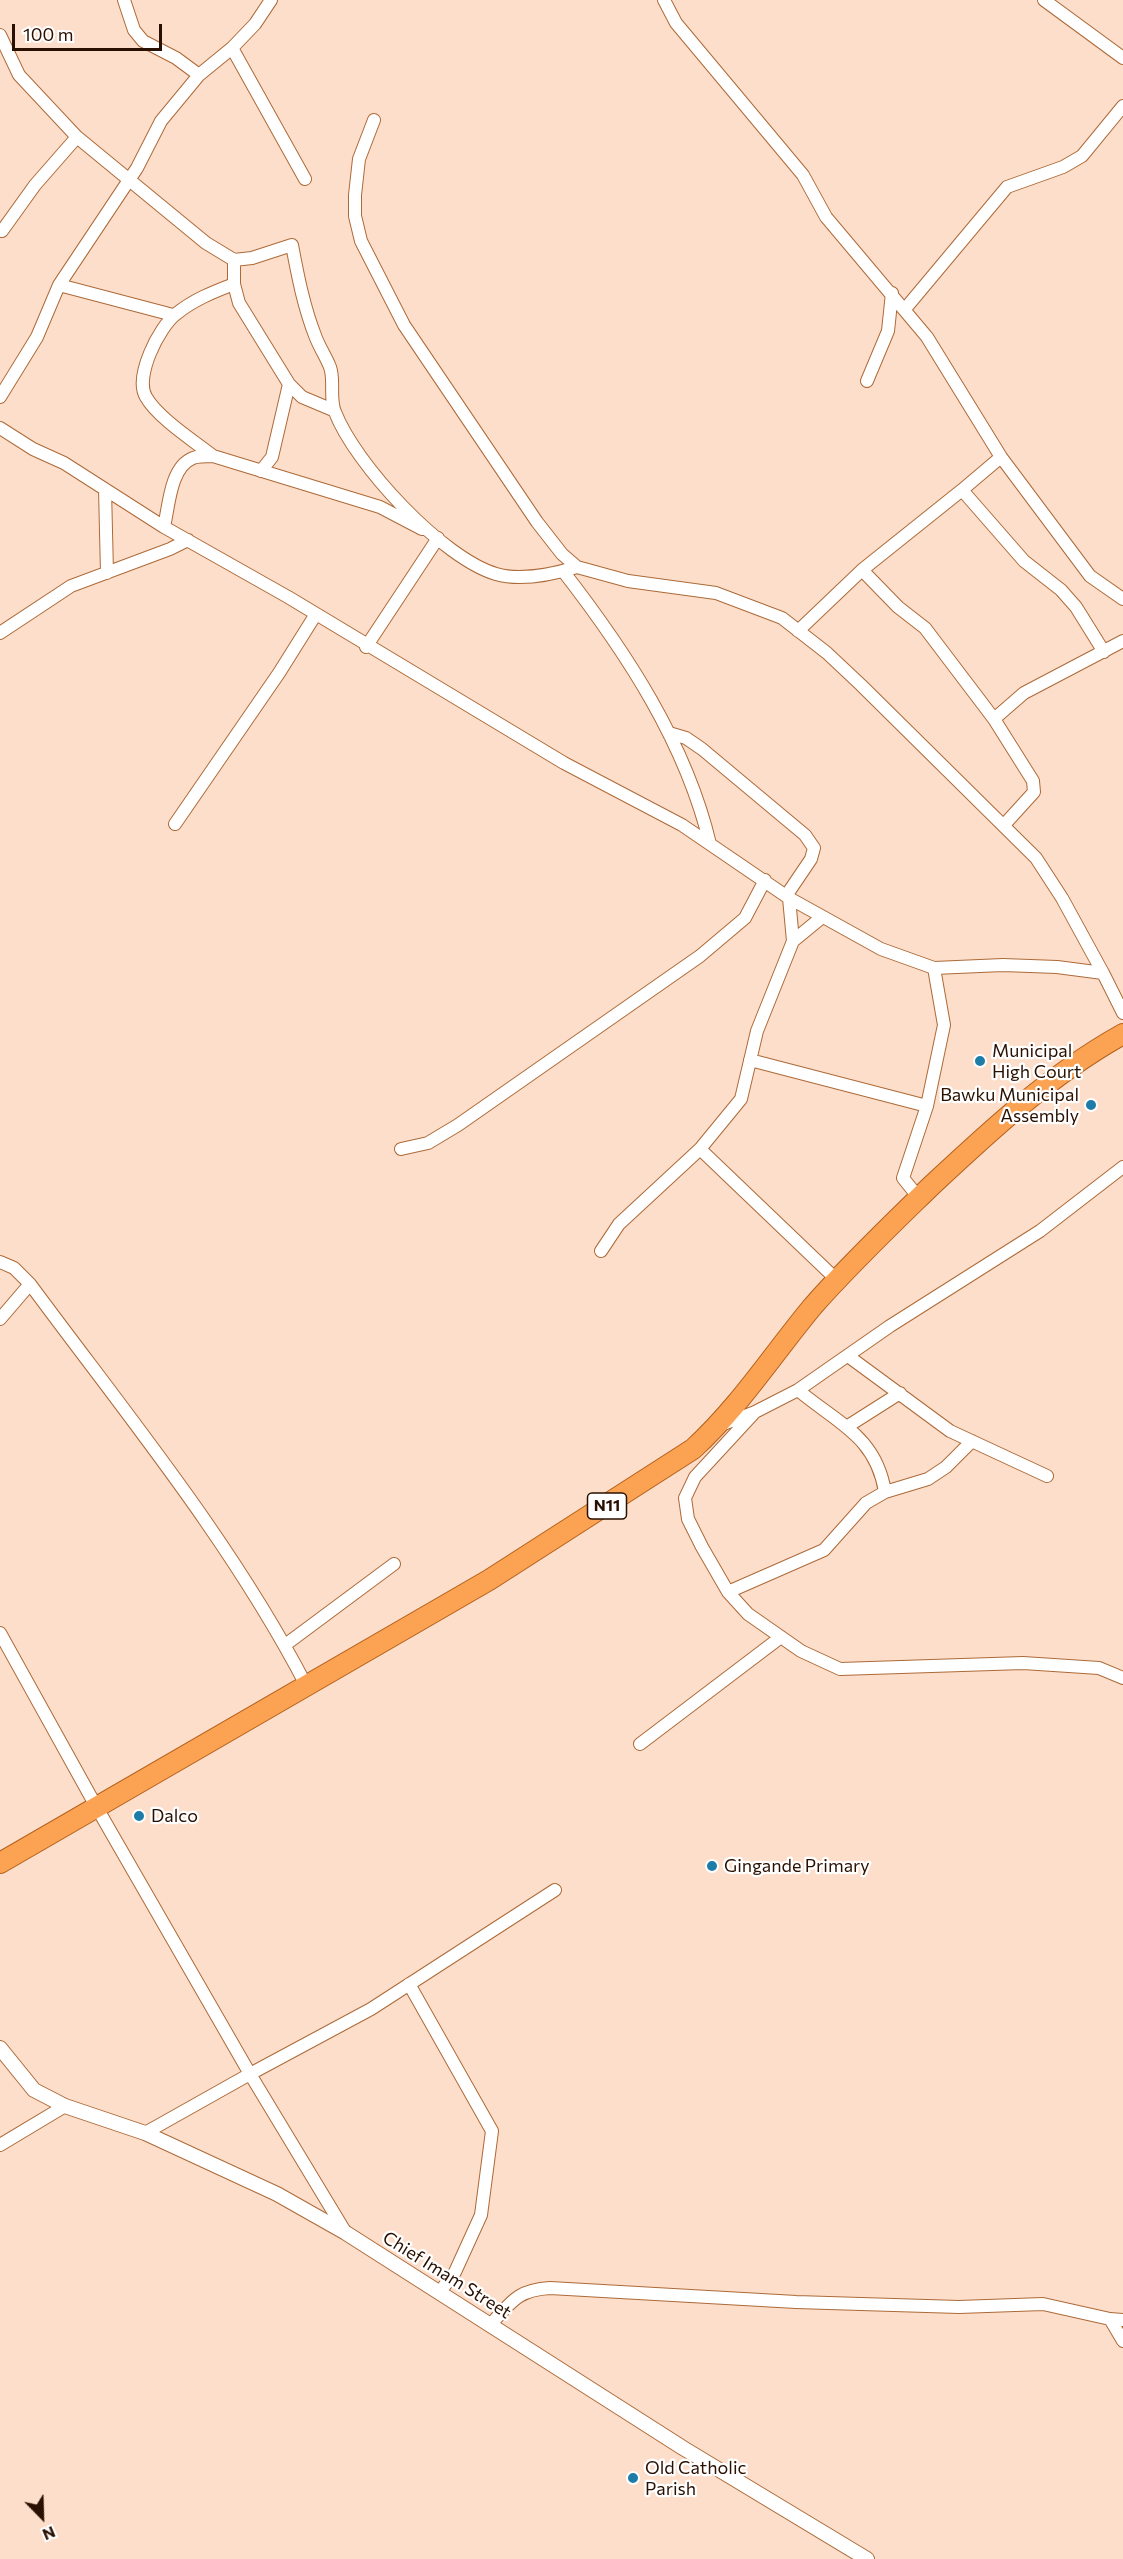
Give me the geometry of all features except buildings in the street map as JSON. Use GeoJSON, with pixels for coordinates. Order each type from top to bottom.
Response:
{"type":"FeatureCollection","features":[{"type":"Feature","properties":{"kind":"highway","name":"N11"},"geometry":{"type":"LineString","coordinates":[[0,1863],[489,1580],[580,1524],[693,1449],[719,1425],[837,1280],[919,1198],[989,1132],[1036,1093],[1082,1057],[1123,1034]]}},
{"type":"Feature","properties":{"kind":"street"},"geometry":{"type":"LineString","coordinates":[[124,0],[134,30],[143,41],[176,58],[199,75]]}},
{"type":"Feature","properties":{"kind":"street"},"geometry":{"type":"LineString","coordinates":[[0,397],[37,337],[59,285],[129,181],[161,120],[199,75],[232,48],[255,24],[271,0]]}},
{"type":"Feature","properties":{"kind":"street"},"geometry":{"type":"LineString","coordinates":[[664,0],[676,23],[803,175],[825,217],[905,309],[952,374],[1001,457],[1090,576],[1123,599]]}},
{"type":"Feature","properties":{"kind":"street"},"geometry":{"type":"LineString","coordinates":[[1044,0],[1123,58]]}},
{"type":"Feature","properties":{"kind":"street"},"geometry":{"type":"LineString","coordinates":[[0,35],[19,75],[77,137],[206,243],[234,260],[252,258],[292,245],[301,291],[316,338],[331,369],[333,410],[362,461],[435,536]]}},
{"type":"Feature","properties":{"kind":"street"},"geometry":{"type":"LineString","coordinates":[[232,48],[305,179]]}},
{"type":"Feature","properties":{"kind":"street"},"geometry":{"type":"LineString","coordinates":[[905,309],[1006,188],[1063,167],[1082,156],[1123,106]]}},
{"type":"Feature","properties":{"kind":"street"},"geometry":{"type":"LineString","coordinates":[[374,120],[359,159],[355,195],[355,216],[362,241],[404,325],[445,389],[537,522],[562,554],[577,567],[628,581],[716,593],[782,618],[798,631],[861,685],[1036,858],[1062,898],[1123,1013]]}},
{"type":"Feature","properties":{"kind":"street"},"geometry":{"type":"LineString","coordinates":[[2,231],[35,185],[77,137]]}},
{"type":"Feature","properties":{"kind":"street"},"geometry":{"type":"LineString","coordinates":[[234,260],[234,284],[247,318],[289,384],[302,397],[318,406],[333,410]]}},
{"type":"Feature","properties":{"kind":"street"},"geometry":{"type":"LineString","coordinates":[[213,456],[176,427],[148,400],[144,393],[145,367],[173,315],[204,297],[234,284]]}},
{"type":"Feature","properties":{"kind":"street"},"geometry":{"type":"LineString","coordinates":[[59,285],[173,315]]}},
{"type":"Feature","properties":{"kind":"street"},"geometry":{"type":"LineString","coordinates":[[867,381],[888,331],[892,293]]}},
{"type":"Feature","properties":{"kind":"street"},"geometry":{"type":"LineString","coordinates":[[261,471],[272,457],[289,384]]}},
{"type":"Feature","properties":{"kind":"street"},"geometry":{"type":"LineString","coordinates":[[0,429],[105,489],[164,527],[316,614],[366,647],[564,763],[682,825],[821,918],[881,950],[934,968],[1003,965],[1057,967],[1103,973]]}},
{"type":"Feature","properties":{"kind":"street"},"geometry":{"type":"LineString","coordinates":[[164,527],[175,479],[182,466],[194,457],[213,456],[381,507],[435,536],[470,562],[497,574],[516,576],[563,571],[577,567]]}},
{"type":"Feature","properties":{"kind":"street"},"geometry":{"type":"LineString","coordinates":[[798,631],[862,570],[1001,457]]}},
{"type":"Feature","properties":{"kind":"street"},"geometry":{"type":"LineString","coordinates":[[105,489],[107,573]]}},
{"type":"Feature","properties":{"kind":"street"},"geometry":{"type":"LineString","coordinates":[[962,490],[1024,561],[1061,590],[1076,607],[1104,652]]}},
{"type":"Feature","properties":{"kind":"street"},"geometry":{"type":"LineString","coordinates":[[366,647],[435,536]]}},
{"type":"Feature","properties":{"kind":"street"},"geometry":{"type":"LineString","coordinates":[[0,633],[72,586],[188,540]]}},
{"type":"Feature","properties":{"kind":"street"},"geometry":{"type":"LineString","coordinates":[[862,570],[898,607],[925,628],[994,719],[1035,786],[1031,798],[1004,825]]}},
{"type":"Feature","properties":{"kind":"street"},"geometry":{"type":"LineString","coordinates":[[563,571],[609,633],[669,733],[697,798],[710,844]]}},
{"type":"Feature","properties":{"kind":"street"},"geometry":{"type":"LineString","coordinates":[[174,824],[279,673],[316,614]]}},
{"type":"Feature","properties":{"kind":"street"},"geometry":{"type":"LineString","coordinates":[[994,719],[1024,693],[1123,641]]}},
{"type":"Feature","properties":{"kind":"street"},"geometry":{"type":"LineString","coordinates":[[601,1251],[619,1224],[700,1149],[741,1099],[757,1031],[793,941],[788,897],[811,860],[814,848],[805,835],[702,749],[686,738],[669,733]]}},
{"type":"Feature","properties":{"kind":"street"},"geometry":{"type":"LineString","coordinates":[[401,1149],[428,1143],[458,1125],[700,956],[745,918],[765,880]]}},
{"type":"Feature","properties":{"kind":"street"},"geometry":{"type":"LineString","coordinates":[[793,941],[821,918]]}},
{"type":"Feature","properties":{"kind":"street"},"geometry":{"type":"LineString","coordinates":[[919,1198],[903,1178],[927,1106],[944,1025],[934,968]]}},
{"type":"Feature","properties":{"kind":"street"},"geometry":{"type":"LineString","coordinates":[[750,1060],[927,1106]]}},
{"type":"Feature","properties":{"kind":"street"},"geometry":{"type":"LineString","coordinates":[[700,1149],[837,1280]]}},
{"type":"Feature","properties":{"kind":"street"},"geometry":{"type":"LineString","coordinates":[[719,1425],[755,1412],[798,1389],[1040,1231],[1123,1167]]}},
{"type":"Feature","properties":{"kind":"street"},"geometry":{"type":"LineString","coordinates":[[0,1262],[14,1268],[30,1284],[206,1521],[266,1611],[306,1685]]}},
{"type":"Feature","properties":{"kind":"street"},"geometry":{"type":"LineString","coordinates":[[0,1319],[30,1284]]}},
{"type":"Feature","properties":{"kind":"street"},"geometry":{"type":"LineString","coordinates":[[848,1356],[900,1393],[934,1421],[1047,1476]]}},
{"type":"Feature","properties":{"kind":"street"},"geometry":{"type":"LineString","coordinates":[[798,1389],[848,1426],[868,1446],[877,1461],[885,1492]]}},
{"type":"Feature","properties":{"kind":"street"},"geometry":{"type":"LineString","coordinates":[[848,1426],[900,1393]]}},
{"type":"Feature","properties":{"kind":"street"},"geometry":{"type":"LineString","coordinates":[[755,1412],[695,1477],[685,1498],[688,1519],[728,1592],[748,1614],[801,1651],[840,1669],[1023,1664],[1099,1668],[1123,1678]]}},
{"type":"Feature","properties":{"kind":"street"},"geometry":{"type":"LineString","coordinates":[[728,1592],[824,1550],[866,1503],[885,1492],[928,1479],[946,1467],[972,1441]]}},
{"type":"Feature","properties":{"kind":"street"},"geometry":{"type":"LineString","coordinates":[[285,1645],[394,1564]]}},
{"type":"Feature","properties":{"kind":"street"},"geometry":{"type":"LineString","coordinates":[[0,1633],[97,1808],[250,2074],[346,2233]]}},
{"type":"Feature","properties":{"kind":"street"},"geometry":{"type":"LineString","coordinates":[[640,1744],[781,1637]]}},
{"type":"Feature","properties":{"kind":"street"},"geometry":{"type":"LineString","coordinates":[[145,2133],[371,2009],[555,1890]]}},
{"type":"Feature","properties":{"kind":"street"},"geometry":{"type":"LineString","coordinates":[[409,1984],[492,2131],[481,2215],[454,2271],[439,2293]]}},
{"type":"Feature","properties":{"kind":"street","name":"Chief Imam Street"},"geometry":{"type":"LineString","coordinates":[[0,2048],[34,2090],[65,2106],[145,2133],[277,2194],[346,2233],[683,2448],[867,2559]]}},
{"type":"Feature","properties":{"kind":"street"},"geometry":{"type":"LineString","coordinates":[[0,2145],[65,2106]]}},
{"type":"Feature","properties":{"kind":"street"},"geometry":{"type":"LineString","coordinates":[[491,2324],[516,2296],[530,2289],[550,2288],[796,2302],[959,2307],[1043,2304],[1117,2320],[1123,2341]]}},
{"type":"Feature","properties":{"kind":"place","name":"Municipal High Court"},"geometry":{"type":"Point","coordinates":[980,1061]}},
{"type":"Feature","properties":{"kind":"place","name":"Bawku Municipal Assembly"},"geometry":{"type":"Point","coordinates":[1091,1105]}},
{"type":"Feature","properties":{"kind":"place","name":"Dalco"},"geometry":{"type":"Point","coordinates":[139,1816]}},
{"type":"Feature","properties":{"kind":"place","name":"Gingande Primary"},"geometry":{"type":"Point","coordinates":[712,1866]}},
{"type":"Feature","properties":{"kind":"place","name":"Old Catholic Parish"},"geometry":{"type":"Point","coordinates":[633,2478]}}]}
